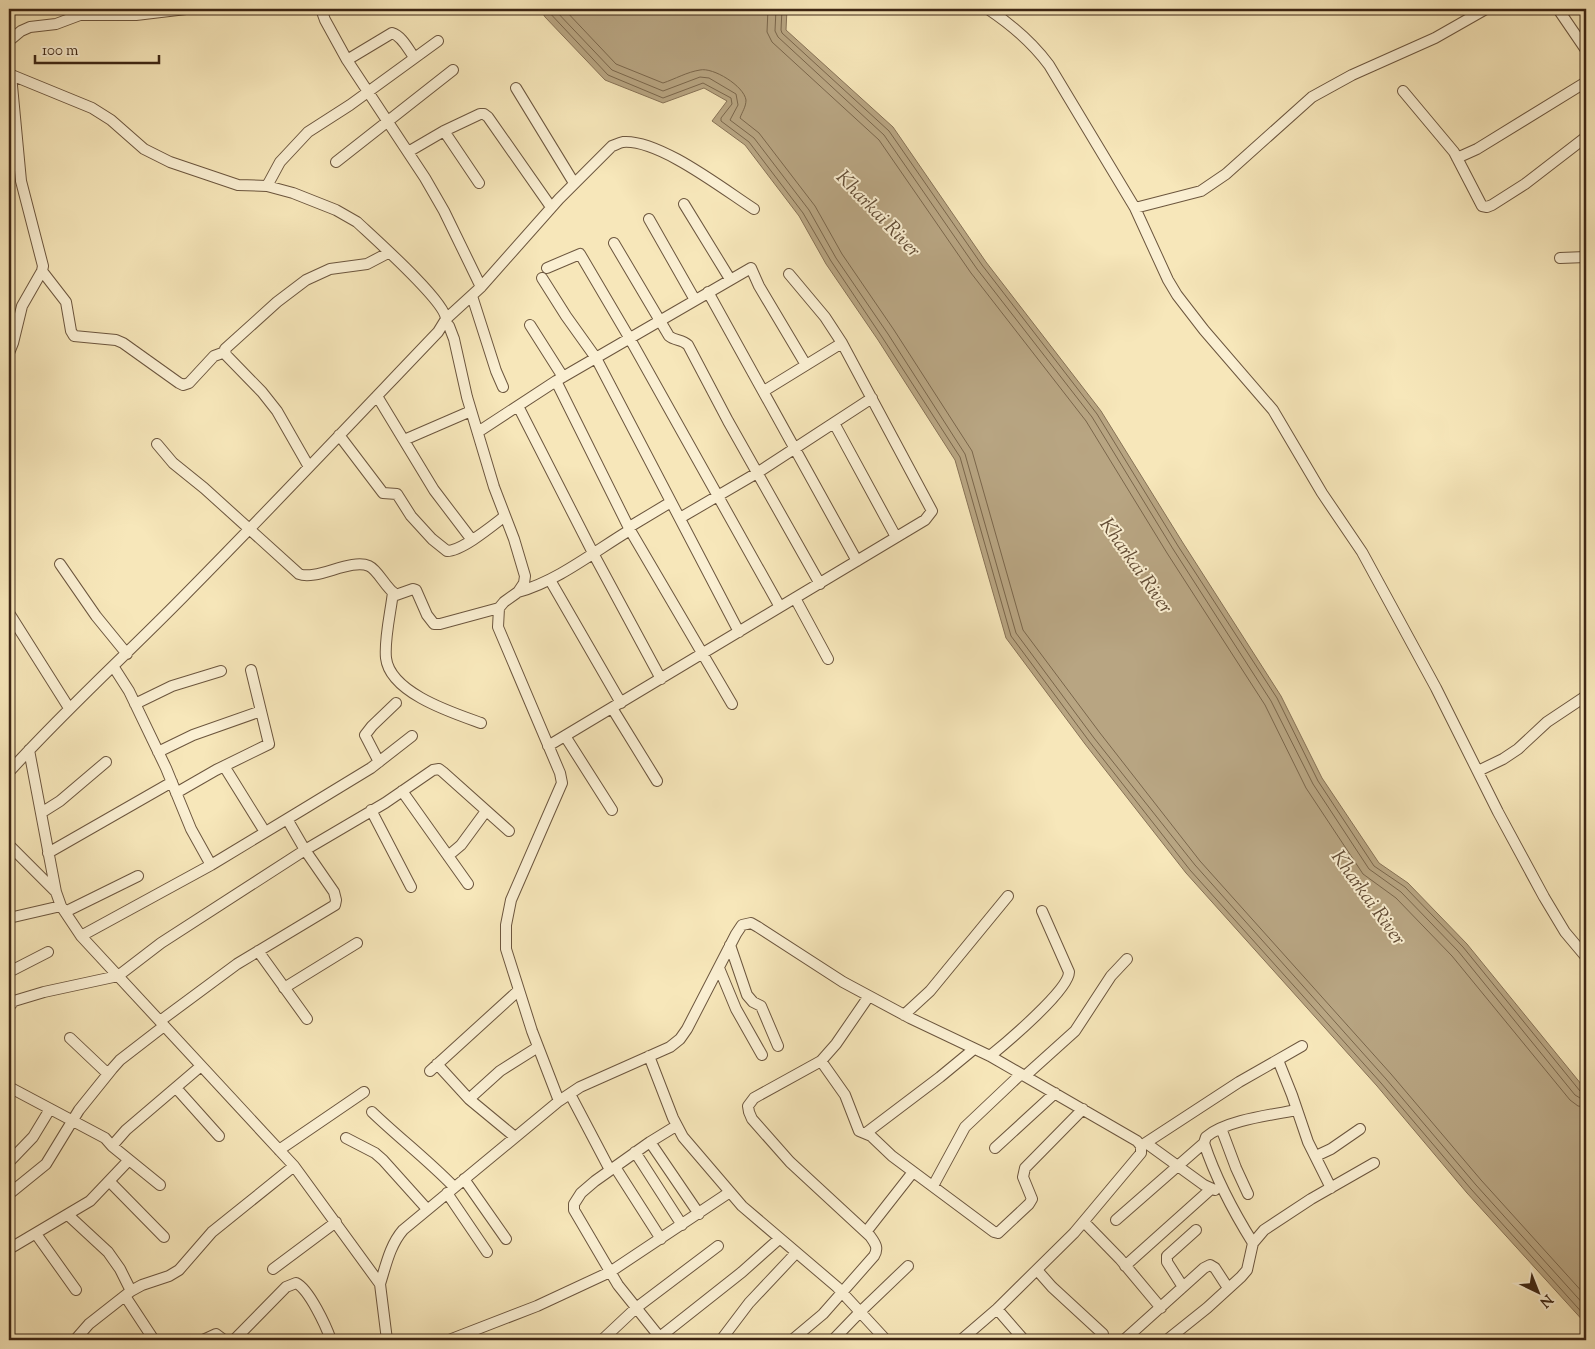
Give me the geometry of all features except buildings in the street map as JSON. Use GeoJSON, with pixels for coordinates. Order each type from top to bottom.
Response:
{"type":"FeatureCollection","features":[{"type":"Feature","properties":{"kind":"street"},"geometry":{"type":"LineString","coordinates":[[9,41],[21,31],[30,27],[56,24],[80,15],[136,15],[186,9]]}},
{"type":"Feature","properties":{"kind":"street"},"geometry":{"type":"LineString","coordinates":[[321,9],[348,60],[444,211],[481,287]]}},
{"type":"Feature","properties":{"kind":"street"},"geometry":{"type":"LineString","coordinates":[[988,9],[1016,28],[1039,51],[1049,65],[1135,208],[1168,280],[1177,295],[1204,330],[1273,410],[1322,493],[1362,552],[1436,688],[1558,921],[1586,957]]}},
{"type":"Feature","properties":{"kind":"street"},"geometry":{"type":"LineString","coordinates":[[1135,208],[1200,191],[1226,174],[1312,97],[1352,75],[1435,38],[1486,9]]}},
{"type":"Feature","properties":{"kind":"street"},"geometry":{"type":"LineString","coordinates":[[1558,9],[1586,50]]}},
{"type":"Feature","properties":{"kind":"street"},"geometry":{"type":"LineString","coordinates":[[348,60],[392,33],[396,34],[414,57]]}},
{"type":"Feature","properties":{"kind":"street"},"geometry":{"type":"LineString","coordinates":[[267,186],[280,162],[308,132],[350,105],[438,41]]}},
{"type":"Feature","properties":{"kind":"street"},"geometry":{"type":"LineString","coordinates":[[336,162],[453,70]]}},
{"type":"Feature","properties":{"kind":"street"},"geometry":{"type":"LineString","coordinates":[[9,353],[22,306],[42,272],[42,258],[25,203],[21,181],[11,110],[10,74],[92,108],[111,120],[144,149],[170,162],[238,185],[267,186],[293,193],[348,216],[357,222],[429,292],[442,308],[454,339],[471,410],[494,487],[525,576],[524,584],[518,592],[499,608],[434,624],[427,615],[416,590],[413,589],[396,595],[386,586],[375,570],[365,565],[330,570],[309,576],[299,574],[173,463],[157,444]]}},
{"type":"Feature","properties":{"kind":"street"},"geometry":{"type":"LineString","coordinates":[[1457,158],[1477,149],[1586,82]]}},
{"type":"Feature","properties":{"kind":"street"},"geometry":{"type":"LineString","coordinates":[[516,88],[574,183]]}},
{"type":"Feature","properties":{"kind":"street"},"geometry":{"type":"LineString","coordinates":[[1403,91],[1457,158],[1479,204],[1482,206],[1486,207],[1525,184],[1586,137]]}},
{"type":"Feature","properties":{"kind":"street"},"geometry":{"type":"LineString","coordinates":[[408,152],[444,132],[480,114],[484,114],[551,207]]}},
{"type":"Feature","properties":{"kind":"street"},"geometry":{"type":"LineString","coordinates":[[444,132],[479,183]]}},
{"type":"Feature","properties":{"kind":"street"},"geometry":{"type":"LineString","coordinates":[[9,772],[69,708],[127,654],[250,530],[446,321],[481,287],[551,207],[612,146],[621,142],[633,143],[675,158],[754,209]]}},
{"type":"Feature","properties":{"kind":"street"},"geometry":{"type":"LineString","coordinates":[[684,204],[730,279]]}},
{"type":"Feature","properties":{"kind":"street"},"geometry":{"type":"LineString","coordinates":[[649,219],[695,300]]}},
{"type":"Feature","properties":{"kind":"street"},"geometry":{"type":"LineString","coordinates":[[614,243],[669,336],[673,339],[684,340],[688,345],[820,584]]}},
{"type":"Feature","properties":{"kind":"street"},"geometry":{"type":"LineString","coordinates":[[42,272],[66,302],[71,331],[74,336],[116,340],[123,343],[184,385],[190,383],[214,356],[225,352],[229,345],[277,302],[306,280],[330,269],[367,264],[388,253]]}},
{"type":"Feature","properties":{"kind":"street"},"geometry":{"type":"LineString","coordinates":[[547,268],[580,254],[630,339],[780,607]]}},
{"type":"Feature","properties":{"kind":"street"},"geometry":{"type":"LineString","coordinates":[[1560,258],[1586,257]]}},
{"type":"Feature","properties":{"kind":"street"},"geometry":{"type":"LineString","coordinates":[[478,432],[560,379],[751,268],[759,286],[806,365]]}},
{"type":"Feature","properties":{"kind":"street"},"geometry":{"type":"LineString","coordinates":[[548,746],[896,538],[925,520],[932,511],[842,343],[825,317],[789,274]]}},
{"type":"Feature","properties":{"kind":"street"},"geometry":{"type":"LineString","coordinates":[[542,278],[596,358],[739,632]]}},
{"type":"Feature","properties":{"kind":"street"},"geometry":{"type":"LineString","coordinates":[[708,292],[857,561]]}},
{"type":"Feature","properties":{"kind":"street"},"geometry":{"type":"LineString","coordinates":[[472,296],[502,387]]}},
{"type":"Feature","properties":{"kind":"street"},"geometry":{"type":"LineString","coordinates":[[530,325],[560,379],[630,530],[732,704]]}},
{"type":"Feature","properties":{"kind":"street"},"geometry":{"type":"LineString","coordinates":[[764,391],[842,343]]}},
{"type":"Feature","properties":{"kind":"street"},"geometry":{"type":"LineString","coordinates":[[225,352],[277,411],[309,467]]}},
{"type":"Feature","properties":{"kind":"street"},"geometry":{"type":"LineString","coordinates":[[377,396],[434,490],[472,540]]}},
{"type":"Feature","properties":{"kind":"street"},"geometry":{"type":"LineString","coordinates":[[680,518],[757,473],[872,398]]}},
{"type":"Feature","properties":{"kind":"street"},"geometry":{"type":"LineString","coordinates":[[518,406],[593,553],[661,679]]}},
{"type":"Feature","properties":{"kind":"street"},"geometry":{"type":"LineString","coordinates":[[404,440],[471,410]]}},
{"type":"Feature","properties":{"kind":"street"},"geometry":{"type":"LineString","coordinates":[[834,422],[896,538]]}},
{"type":"Feature","properties":{"kind":"street"},"geometry":{"type":"LineString","coordinates":[[340,435],[383,493],[397,494],[411,516],[442,549],[452,552],[505,516]]}},
{"type":"Feature","properties":{"kind":"street"},"geometry":{"type":"LineString","coordinates":[[518,592],[534,588],[550,580],[630,530],[631,526],[671,502]]}},
{"type":"Feature","properties":{"kind":"street"},"geometry":{"type":"LineString","coordinates":[[60,564],[96,616],[127,654]]}},
{"type":"Feature","properties":{"kind":"street"},"geometry":{"type":"LineString","coordinates":[[550,580],[657,781]]}},
{"type":"Feature","properties":{"kind":"street"},"geometry":{"type":"LineString","coordinates":[[393,592],[386,657],[392,674],[420,698],[433,705],[481,723]]}},
{"type":"Feature","properties":{"kind":"street"},"geometry":{"type":"LineString","coordinates":[[795,598],[828,659]]}},
{"type":"Feature","properties":{"kind":"street"},"geometry":{"type":"LineString","coordinates":[[499,608],[498,627],[560,774],[562,783],[511,900],[506,925],[506,949],[538,1047],[559,1101]]}},
{"type":"Feature","properties":{"kind":"street"},"geometry":{"type":"LineString","coordinates":[[9,613],[69,708]]}},
{"type":"Feature","properties":{"kind":"street"},"geometry":{"type":"LineString","coordinates":[[113,666],[135,704],[172,782],[190,829],[211,866]]}},
{"type":"Feature","properties":{"kind":"street"},"geometry":{"type":"LineString","coordinates":[[135,704],[172,686],[221,670]]}},
{"type":"Feature","properties":{"kind":"street"},"geometry":{"type":"LineString","coordinates":[[176,793],[224,766],[269,744],[251,670]]}},
{"type":"Feature","properties":{"kind":"street"},"geometry":{"type":"LineString","coordinates":[[1478,771],[1503,759],[1518,749],[1547,722],[1586,696]]}},
{"type":"Feature","properties":{"kind":"street"},"geometry":{"type":"LineString","coordinates":[[379,762],[364,736],[396,703]]}},
{"type":"Feature","properties":{"kind":"street"},"geometry":{"type":"LineString","coordinates":[[158,752],[193,735],[261,710]]}},
{"type":"Feature","properties":{"kind":"street"},"geometry":{"type":"LineString","coordinates":[[81,936],[211,866],[379,762],[412,736]]}},
{"type":"Feature","properties":{"kind":"street"},"geometry":{"type":"LineString","coordinates":[[565,736],[612,810]]}},
{"type":"Feature","properties":{"kind":"street"},"geometry":{"type":"LineString","coordinates":[[29,750],[56,892],[63,909],[81,936],[294,1166],[380,1284]]}},
{"type":"Feature","properties":{"kind":"street"},"geometry":{"type":"LineString","coordinates":[[41,812],[60,801],[106,762]]}},
{"type":"Feature","properties":{"kind":"street"},"geometry":{"type":"LineString","coordinates":[[224,766],[265,832]]}},
{"type":"Feature","properties":{"kind":"street"},"geometry":{"type":"LineString","coordinates":[[10,1001],[118,976],[161,943],[433,770],[438,769],[508,831]]}},
{"type":"Feature","properties":{"kind":"street"},"geometry":{"type":"LineString","coordinates":[[48,853],[172,782]]}},
{"type":"Feature","properties":{"kind":"street"},"geometry":{"type":"LineString","coordinates":[[402,791],[468,884]]}},
{"type":"Feature","properties":{"kind":"street"},"geometry":{"type":"LineString","coordinates":[[372,810],[411,887]]}},
{"type":"Feature","properties":{"kind":"street"},"geometry":{"type":"LineString","coordinates":[[448,856],[460,845],[486,811]]}},
{"type":"Feature","properties":{"kind":"street"},"geometry":{"type":"LineString","coordinates":[[9,1194],[46,1164],[72,1122],[120,1060],[236,964],[335,905],[334,892],[305,850],[287,819]]}},
{"type":"Feature","properties":{"kind":"street"},"geometry":{"type":"LineString","coordinates":[[9,845],[56,892]]}},
{"type":"Feature","properties":{"kind":"street"},"geometry":{"type":"LineString","coordinates":[[9,918],[63,909],[138,876]]}},
{"type":"Feature","properties":{"kind":"street"},"geometry":{"type":"LineString","coordinates":[[904,1015],[930,991],[1008,896]]}},
{"type":"Feature","properties":{"kind":"street"},"geometry":{"type":"LineString","coordinates":[[990,1056],[1051,1000],[1068,980],[1069,972],[1042,911]]}},
{"type":"Feature","properties":{"kind":"street"},"geometry":{"type":"LineString","coordinates":[[387,1340],[380,1284],[396,1238],[427,1209],[559,1101],[580,1087],[670,1047],[680,1039],[688,1030],[730,945],[742,925],[751,924],[758,926],[843,982],[904,1015],[990,1056],[1143,1145],[1211,1189],[1223,1190]]}},
{"type":"Feature","properties":{"kind":"street"},"geometry":{"type":"LineString","coordinates":[[284,988],[357,943]]}},
{"type":"Feature","properties":{"kind":"street"},"geometry":{"type":"LineString","coordinates":[[730,945],[747,995],[753,1002],[761,1006],[778,1046]]}},
{"type":"Feature","properties":{"kind":"street"},"geometry":{"type":"LineString","coordinates":[[258,951],[307,1019]]}},
{"type":"Feature","properties":{"kind":"street"},"geometry":{"type":"LineString","coordinates":[[9,972],[48,952]]}},
{"type":"Feature","properties":{"kind":"street"},"geometry":{"type":"LineString","coordinates":[[933,1186],[965,1127],[1075,1031],[1111,976],[1127,959]]}},
{"type":"Feature","properties":{"kind":"street"},"geometry":{"type":"LineString","coordinates":[[719,968],[736,1009],[762,1055]]}},
{"type":"Feature","properties":{"kind":"street"},"geometry":{"type":"LineString","coordinates":[[515,1137],[433,1068],[519,990]]}},
{"type":"Feature","properties":{"kind":"street"},"geometry":{"type":"LineString","coordinates":[[792,1340],[816,1322],[842,1292],[876,1251],[875,1243],[866,1232],[790,1162],[752,1119],[748,1112],[748,1106],[754,1098],[821,1061],[836,1044],[869,996]]}},
{"type":"Feature","properties":{"kind":"street"},"geometry":{"type":"LineString","coordinates":[[70,1038],[108,1074]]}},
{"type":"Feature","properties":{"kind":"street"},"geometry":{"type":"LineString","coordinates":[[961,1340],[997,1309],[1084,1222],[1136,1160],[1141,1153],[1143,1145],[1239,1082],[1302,1046]]}},
{"type":"Feature","properties":{"kind":"street"},"geometry":{"type":"LineString","coordinates":[[470,1099],[500,1071],[538,1047]]}},
{"type":"Feature","properties":{"kind":"street"},"geometry":{"type":"LineString","coordinates":[[866,1133],[974,1049]]}},
{"type":"Feature","properties":{"kind":"street"},"geometry":{"type":"LineString","coordinates":[[649,1056],[676,1126],[683,1137],[742,1206],[842,1292],[886,1340]]}},
{"type":"Feature","properties":{"kind":"street"},"geometry":{"type":"LineString","coordinates":[[1278,1060],[1308,1142],[1331,1188]]}},
{"type":"Feature","properties":{"kind":"street"},"geometry":{"type":"LineString","coordinates":[[821,1061],[844,1095],[859,1130],[866,1133],[892,1156],[994,1232],[998,1233],[1032,1200],[1023,1177],[1025,1168],[1083,1109]]}},
{"type":"Feature","properties":{"kind":"street"},"geometry":{"type":"LineString","coordinates":[[112,1146],[126,1130],[202,1066]]}},
{"type":"Feature","properties":{"kind":"street"},"geometry":{"type":"LineString","coordinates":[[9,1087],[105,1138],[112,1146],[160,1185]]}},
{"type":"Feature","properties":{"kind":"street"},"geometry":{"type":"LineString","coordinates":[[176,1088],[219,1136]]}},
{"type":"Feature","properties":{"kind":"street"},"geometry":{"type":"LineString","coordinates":[[279,1150],[364,1092]]}},
{"type":"Feature","properties":{"kind":"street"},"geometry":{"type":"LineString","coordinates":[[995,1148],[1055,1093]]}},
{"type":"Feature","properties":{"kind":"street"},"geometry":{"type":"LineString","coordinates":[[570,1094],[612,1169],[661,1239]]}},
{"type":"Feature","properties":{"kind":"street"},"geometry":{"type":"LineString","coordinates":[[9,1162],[33,1138],[50,1110]]}},
{"type":"Feature","properties":{"kind":"street"},"geometry":{"type":"LineString","coordinates":[[1116,1220],[1178,1167],[1204,1143],[1206,1137],[1222,1128],[1255,1118],[1297,1110]]}},
{"type":"Feature","properties":{"kind":"street"},"geometry":{"type":"LineString","coordinates":[[372,1112],[391,1131],[430,1163],[450,1190],[486,1252]]}},
{"type":"Feature","properties":{"kind":"street"},"geometry":{"type":"LineString","coordinates":[[676,1126],[612,1169],[581,1193],[574,1204],[574,1210],[610,1272],[659,1339],[742,1272],[779,1239]]}},
{"type":"Feature","properties":{"kind":"street"},"geometry":{"type":"LineString","coordinates":[[1222,1128],[1236,1168],[1248,1194]]}},
{"type":"Feature","properties":{"kind":"street"},"geometry":{"type":"LineString","coordinates":[[1316,1156],[1331,1149],[1360,1128]]}},
{"type":"Feature","properties":{"kind":"street"},"geometry":{"type":"LineString","coordinates":[[346,1138],[375,1153],[383,1160],[427,1209]]}},
{"type":"Feature","properties":{"kind":"street"},"geometry":{"type":"LineString","coordinates":[[650,1142],[699,1214]]}},
{"type":"Feature","properties":{"kind":"street"},"geometry":{"type":"LineString","coordinates":[[1204,1143],[1230,1205],[1253,1243]]}},
{"type":"Feature","properties":{"kind":"street"},"geometry":{"type":"LineString","coordinates":[[635,1152],[682,1225]]}},
{"type":"Feature","properties":{"kind":"street"},"geometry":{"type":"LineString","coordinates":[[9,1249],[68,1216],[90,1201],[129,1160]]}},
{"type":"Feature","properties":{"kind":"street"},"geometry":{"type":"LineString","coordinates":[[1167,1340],[1207,1308],[1246,1270],[1253,1243],[1264,1230],[1374,1163]]}},
{"type":"Feature","properties":{"kind":"street"},"geometry":{"type":"LineString","coordinates":[[75,1340],[89,1324],[128,1293],[142,1285],[169,1276],[179,1270],[212,1232],[294,1166]]}},
{"type":"Feature","properties":{"kind":"street"},"geometry":{"type":"LineString","coordinates":[[866,1232],[914,1172]]}},
{"type":"Feature","properties":{"kind":"street"},"geometry":{"type":"LineString","coordinates":[[464,1178],[506,1239]]}},
{"type":"Feature","properties":{"kind":"street"},"geometry":{"type":"LineString","coordinates":[[109,1181],[164,1236]]}},
{"type":"Feature","properties":{"kind":"street"},"geometry":{"type":"LineString","coordinates":[[1125,1266],[1211,1189]]}},
{"type":"Feature","properties":{"kind":"street"},"geometry":{"type":"LineString","coordinates":[[449,1340],[464,1338],[610,1272],[730,1192]]}},
{"type":"Feature","properties":{"kind":"street"},"geometry":{"type":"LineString","coordinates":[[68,1216],[108,1252],[120,1269],[128,1293],[154,1340]]}},
{"type":"Feature","properties":{"kind":"street"},"geometry":{"type":"LineString","coordinates":[[272,1268],[336,1222]]}},
{"type":"Feature","properties":{"kind":"street"},"geometry":{"type":"LineString","coordinates":[[1084,1222],[1161,1308]]}},
{"type":"Feature","properties":{"kind":"street"},"geometry":{"type":"LineString","coordinates":[[1183,1287],[1167,1262],[1167,1256],[1196,1230]]}},
{"type":"Feature","properties":{"kind":"street"},"geometry":{"type":"LineString","coordinates":[[36,1234],[76,1290]]}},
{"type":"Feature","properties":{"kind":"street"},"geometry":{"type":"LineString","coordinates":[[602,1340],[636,1308],[718,1246]]}},
{"type":"Feature","properties":{"kind":"street"},"geometry":{"type":"LineString","coordinates":[[721,1340],[749,1303],[796,1253]]}},
{"type":"Feature","properties":{"kind":"street"},"geometry":{"type":"LineString","coordinates":[[1124,1340],[1204,1268],[1210,1265],[1228,1288]]}},
{"type":"Feature","properties":{"kind":"street"},"geometry":{"type":"LineString","coordinates":[[833,1340],[908,1266]]}},
{"type":"Feature","properties":{"kind":"street"},"geometry":{"type":"LineString","coordinates":[[1037,1270],[1052,1287],[1103,1334]]}},
{"type":"Feature","properties":{"kind":"street"},"geometry":{"type":"LineString","coordinates":[[234,1340],[286,1287],[296,1283],[303,1288],[322,1318],[331,1340]]}},
{"type":"Feature","properties":{"kind":"street"},"geometry":{"type":"LineString","coordinates":[[997,1309],[1024,1340]]}},
{"type":"Feature","properties":{"kind":"street"},"geometry":{"type":"LineString","coordinates":[[203,1340],[216,1334],[224,1340]]}},
{"type":"Feature","properties":{"kind":"water","name":"Kharkai River"},"geometry":{"type":"Polygon","coordinates":[[[540,9],[787,9],[786,30],[893,127],[986,262],[1101,411],[1281,696],[1322,778],[1379,863],[1408,883],[1467,944],[1586,1090],[1586,1324],[1467,1193],[1377,1086],[1186,873],[1085,744],[1006,638],[955,460],[878,340],[826,264],[799,216],[745,145],[712,121],[727,101],[704,88],[663,103],[605,80],[545,17],[540,9]]]}}]}
